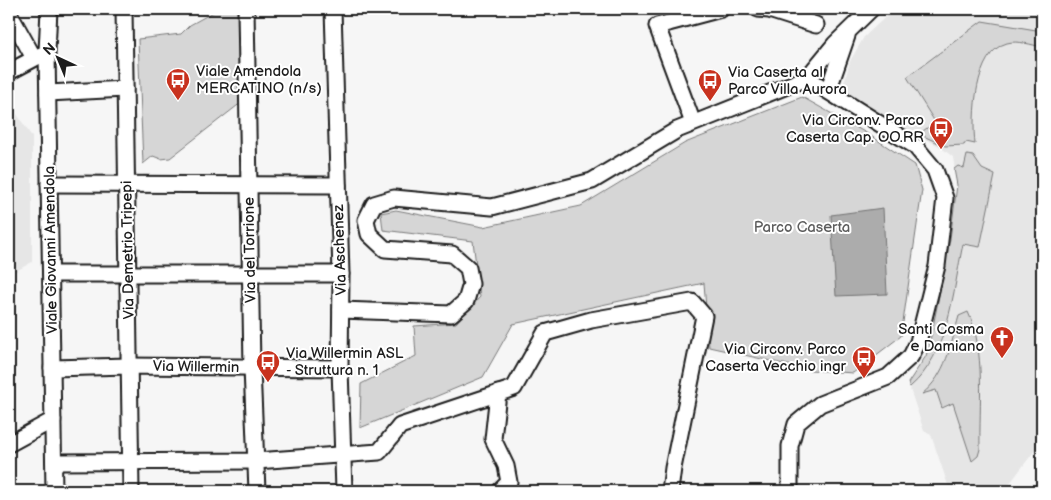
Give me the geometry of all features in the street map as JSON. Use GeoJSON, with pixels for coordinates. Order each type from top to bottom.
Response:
{"type":"FeatureCollection","features":[{"type":"Feature","properties":{"kind":"street","name":"Viale Giovanni Amendola"},"geometry":{"type":"LineString","coordinates":[[48,9],[41,55],[48,93],[54,491]]}},
{"type":"Feature","properties":{"kind":"street","name":"Via Demetrio Tripepi"},"geometry":{"type":"LineString","coordinates":[[124,9],[131,491]]}},
{"type":"Feature","properties":{"kind":"street","name":"Via del Torrione"},"geometry":{"type":"LineString","coordinates":[[246,9],[252,368],[257,491]]}},
{"type":"Feature","properties":{"kind":"street","name":"Via Aschenez"},"geometry":{"type":"LineString","coordinates":[[333,9],[341,274],[341,455],[344,491]]}},
{"type":"Feature","properties":{"kind":"street"},"geometry":{"type":"LineString","coordinates":[[693,123],[657,26],[721,9]]}},
{"type":"Feature","properties":{"kind":"street"},"geometry":{"type":"LineString","coordinates":[[758,9],[769,10],[816,25]]}},
{"type":"Feature","properties":{"kind":"street"},"geometry":{"type":"LineString","coordinates":[[341,310],[451,314],[466,301],[471,284],[468,268],[452,254],[385,249],[369,234],[366,220],[374,204],[394,198],[492,207],[592,181],[677,130],[807,78],[851,28],[871,9]]}},
{"type":"Feature","properties":{"kind":"street"},"geometry":{"type":"LineString","coordinates":[[9,13],[41,55],[9,72]]}},
{"type":"Feature","properties":{"kind":"street"},"geometry":{"type":"LineString","coordinates":[[828,91],[851,28]]}},
{"type":"Feature","properties":{"kind":"street"},"geometry":{"type":"LineString","coordinates":[[790,491],[790,446],[796,424],[820,404],[888,377],[911,356],[918,342],[937,266],[945,198],[936,170],[915,146],[807,78]]}},
{"type":"Feature","properties":{"kind":"street"},"geometry":{"type":"LineString","coordinates":[[48,93],[125,90]]}},
{"type":"Feature","properties":{"kind":"street"},"geometry":{"type":"LineString","coordinates":[[50,184],[338,185]]}},
{"type":"Feature","properties":{"kind":"street"},"geometry":{"type":"LineString","coordinates":[[51,274],[341,274]]}},
{"type":"Feature","properties":{"kind":"street"},"geometry":{"type":"LineString","coordinates":[[54,462],[256,461],[379,452],[400,426],[514,388],[545,333],[591,320],[692,302],[704,316],[670,491]]}},
{"type":"Feature","properties":{"kind":"street","name":"Via Willermin"},"geometry":{"type":"LineString","coordinates":[[52,368],[129,366],[340,368]]}},
{"type":"Feature","properties":{"kind":"street"},"geometry":{"type":"LineString","coordinates":[[498,393],[493,440],[506,466],[509,482],[500,491]]}},
{"type":"Feature","properties":{"kind":"street"},"geometry":{"type":"LineString","coordinates":[[9,444],[53,420]]}},
{"type":"Feature","properties":{"kind":"shaded area"},"geometry":{"type":"Polygon","coordinates":[[[894,9],[1042,9],[1042,441],[1004,491],[950,491],[931,435],[924,431],[908,383],[926,356],[932,332],[950,239],[957,185],[953,157],[939,146],[897,125],[846,91],[844,83],[850,61],[864,37],[894,9]]]}},
{"type":"Feature","properties":{"kind":"shaded area"},"geometry":{"type":"Polygon","coordinates":[[[9,102],[32,137],[32,262],[9,275],[9,102]]]}},
{"type":"Feature","properties":{"kind":"shaded area"},"geometry":{"type":"Polygon","coordinates":[[[883,208],[887,294],[836,296],[831,215],[883,208]]]}},
{"type":"Feature","properties":{"kind":"green space"},"geometry":{"type":"Polygon","coordinates":[[[219,9],[240,9],[242,102],[170,158],[161,159],[153,156],[143,164],[138,39],[181,34],[190,25],[219,9]]]}},
{"type":"Feature","properties":{"kind":"green space"},"geometry":{"type":"Polygon","coordinates":[[[982,21],[1042,31],[1042,47],[1011,42],[996,49],[988,59],[978,87],[974,118],[975,144],[966,142],[964,145],[945,146],[919,134],[935,122],[907,77],[982,21]]]}},
{"type":"Feature","properties":{"kind":"green space","name":"Parco Caserta"},"geometry":{"type":"Polygon","coordinates":[[[802,97],[868,134],[915,165],[922,190],[901,336],[853,373],[810,370],[709,347],[704,283],[513,324],[483,377],[360,428],[361,384],[416,356],[414,326],[456,323],[480,297],[473,241],[383,230],[381,213],[396,210],[483,227],[581,206],[685,143],[802,97]]]}},
{"type":"Feature","properties":{"kind":"green space"},"geometry":{"type":"Polygon","coordinates":[[[967,155],[973,156],[982,169],[995,175],[980,247],[963,244],[952,301],[941,340],[923,373],[910,387],[908,383],[926,356],[932,332],[950,239],[957,185],[954,169],[958,166],[964,168],[967,155]]]}},
{"type":"Feature","properties":{"kind":"green space"},"geometry":{"type":"Polygon","coordinates":[[[968,312],[974,327],[977,343],[980,379],[980,449],[978,456],[972,461],[953,403],[942,408],[936,390],[922,394],[937,378],[942,368],[959,316],[968,312]]]}},
{"type":"Feature","properties":{"kind":"place","name":"Viale Amendola MERCATINO (n/s)"},"geometry":{"type":"Point","coordinates":[178,101]}},
{"type":"Feature","properties":{"kind":"place","name":"Via Caserta al Parco Villa Aurora"},"geometry":{"type":"Point","coordinates":[710,102]}},
{"type":"Feature","properties":{"kind":"place","name":"Via Circonv. Parco Caserta Cap. OO.RR"},"geometry":{"type":"Point","coordinates":[941,150]}},
{"type":"Feature","properties":{"kind":"place","name":"Santi Cosma e Damiano"},"geometry":{"type":"Point","coordinates":[1002,359]}},
{"type":"Feature","properties":{"kind":"place","name":"Via Circonv. Parco Caserta Vecchio ingr"},"geometry":{"type":"Point","coordinates":[864,379]}},
{"type":"Feature","properties":{"kind":"place","name":"Via Willermin ASL - Struttura n. 1"},"geometry":{"type":"Point","coordinates":[268,383]}}]}
